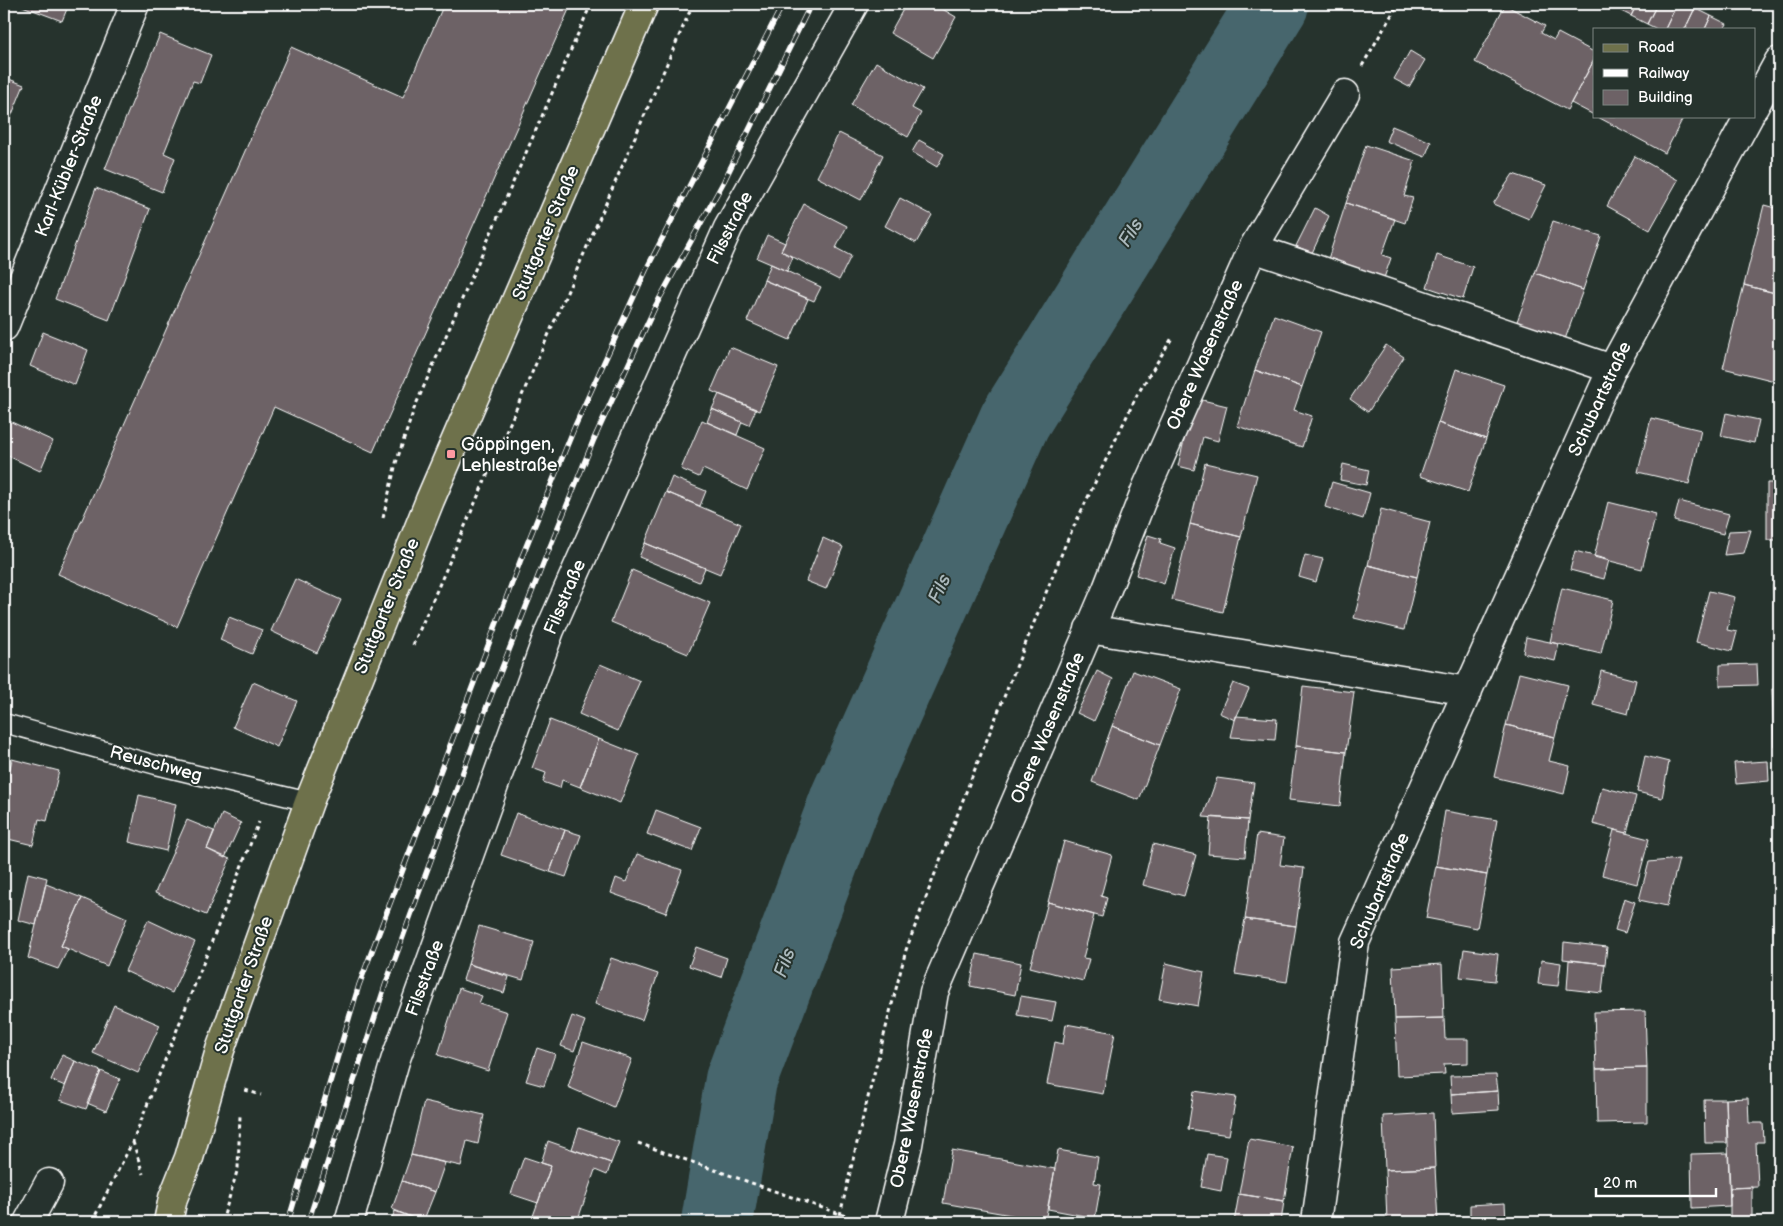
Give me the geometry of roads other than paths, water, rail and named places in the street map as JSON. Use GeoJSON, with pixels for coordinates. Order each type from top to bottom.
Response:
{"type":"FeatureCollection","features":[{"type":"Feature","properties":{"kind":"main road","name":"Stuttgarter Straße"},"geometry":{"type":"LineString","coordinates":[[168,1222],[173,1198],[189,1158],[220,1050],[309,802],[430,500],[644,4]]}},
{"type":"Feature","properties":{"kind":"street","name":"Karl-Kübler-Straße"},"geometry":{"type":"LineString","coordinates":[[4,327],[135,4]]}},
{"type":"Feature","properties":{"kind":"street","name":"Filsstraße"},"geometry":{"type":"LineString","coordinates":[[349,1222],[395,1061],[550,630],[728,228],[854,4]]}},
{"type":"Feature","properties":{"kind":"street"},"geometry":{"type":"LineString","coordinates":[[1756,103],[1779,61]]}},
{"type":"Feature","properties":{"kind":"street","name":"Obere Wasenstraße"},"geometry":{"type":"LineString","coordinates":[[889,1222],[908,1145],[934,992],[1089,629],[1146,489],[1253,248],[1345,94]]}},
{"type":"Feature","properties":{"kind":"street","name":"Schubartstraße"},"geometry":{"type":"LineString","coordinates":[[1316,1222],[1355,942],[1612,369],[1748,118]]}},
{"type":"Feature","properties":{"kind":"street"},"geometry":{"type":"LineString","coordinates":[[1253,248],[1612,369]]}},
{"type":"Feature","properties":{"kind":"street"},"geometry":{"type":"LineString","coordinates":[[1089,629],[1468,691]]}},
{"type":"Feature","properties":{"kind":"street"},"geometry":{"type":"LineString","coordinates":[[28,1222],[49,1183]]}},
{"type":"Feature","properties":{"kind":"lane","name":"Reuschweg"},"geometry":{"type":"LineString","coordinates":[[4,723],[271,794],[309,802]]}},
{"type":"Feature","properties":{"kind":"waterway","name":"Fils"},"geometry":{"type":"LineString","coordinates":[[717,1222],[741,1080],[846,799],[1015,420],[1273,4]]}},
{"type":"Feature","properties":{"kind":"railway"},"geometry":{"type":"LineString","coordinates":[[288,1222],[359,985],[521,559],[575,426],[646,270],[783,4]]}},
{"type":"Feature","properties":{"kind":"railway"},"geometry":{"type":"LineString","coordinates":[[308,1222],[385,986],[487,706],[594,439],[656,305],[724,181],[811,4]]}},
{"type":"Feature","properties":{"kind":"place","name":"Göppingen, Lehlestraße"},"geometry":{"type":"Point","coordinates":[451,454]}}]}
